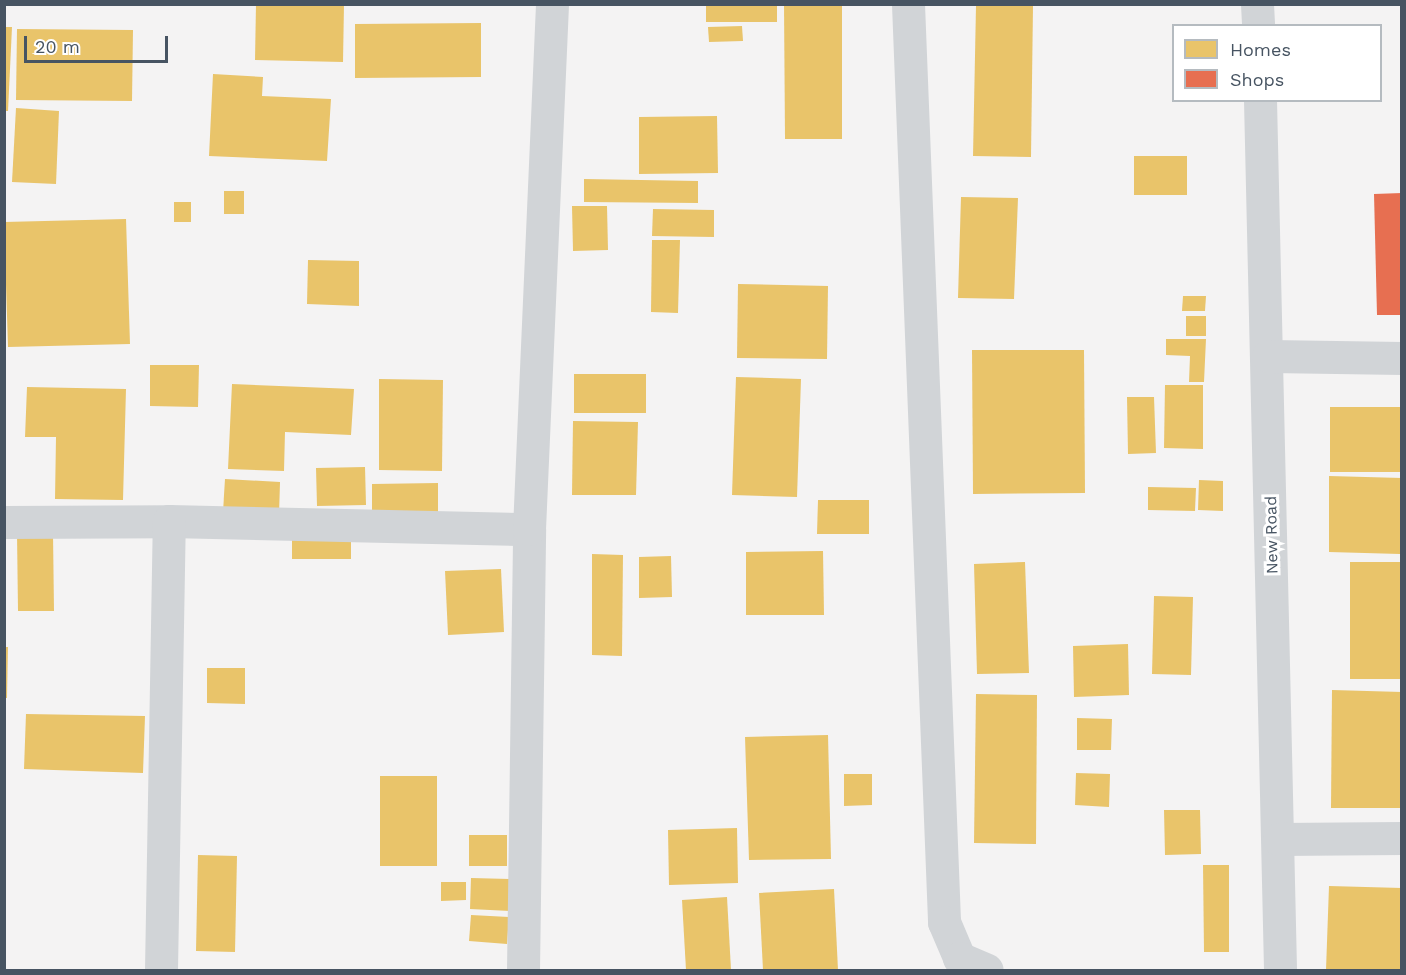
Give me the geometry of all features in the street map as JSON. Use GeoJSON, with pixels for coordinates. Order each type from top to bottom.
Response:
{"type":"FeatureCollection","features":[{"type":"Feature","properties":{"kind":"street"},"geometry":{"type":"LineString","coordinates":[[523,970],[528,529],[552,4]]}},
{"type":"Feature","properties":{"kind":"street"},"geometry":{"type":"LineString","coordinates":[[908,4],[944,922],[959,958],[987,970]]}},
{"type":"Feature","properties":{"kind":"street"},"geometry":{"type":"LineString","coordinates":[[1257,4],[1258,24]]}},
{"type":"Feature","properties":{"kind":"street","name":"New Road"},"geometry":{"type":"LineString","coordinates":[[1260,102],[1268,356],[1281,970]]}},
{"type":"Feature","properties":{"kind":"street"},"geometry":{"type":"LineString","coordinates":[[1268,356],[1401,358]]}},
{"type":"Feature","properties":{"kind":"street"},"geometry":{"type":"LineString","coordinates":[[4,522],[169,521],[528,529]]}},
{"type":"Feature","properties":{"kind":"street"},"geometry":{"type":"LineString","coordinates":[[161,970],[169,521]]}},
{"type":"Feature","properties":{"kind":"street"},"geometry":{"type":"LineString","coordinates":[[1279,839],[1401,838]]}},
{"type":"Feature","properties":{"kind":"building: Homes"},"geometry":{"type":"Polygon","coordinates":[[[256,4],[344,4],[343,62],[255,60],[256,4]]]}},
{"type":"Feature","properties":{"kind":"building: Homes"},"geometry":{"type":"Polygon","coordinates":[[[706,4],[777,4],[777,22],[706,22],[706,4]]]}},
{"type":"Feature","properties":{"kind":"building: Homes"},"geometry":{"type":"Polygon","coordinates":[[[784,4],[842,4],[842,139],[785,139],[784,4]]]}},
{"type":"Feature","properties":{"kind":"building: Homes"},"geometry":{"type":"Polygon","coordinates":[[[976,6],[1033,6],[1031,157],[973,156],[976,6]]]}},
{"type":"Feature","properties":{"kind":"building: Homes"},"geometry":{"type":"Polygon","coordinates":[[[481,23],[481,77],[355,78],[355,24],[481,23]]]}},
{"type":"Feature","properties":{"kind":"building: Homes"},"geometry":{"type":"Polygon","coordinates":[[[742,26],[743,41],[709,42],[708,27],[742,26]]]}},
{"type":"Feature","properties":{"kind":"building: Homes"},"geometry":{"type":"Polygon","coordinates":[[[4,27],[12,27],[8,111],[4,111],[4,27]]]}},
{"type":"Feature","properties":{"kind":"building: Homes"},"geometry":{"type":"Polygon","coordinates":[[[17,29],[133,30],[132,101],[16,100],[17,29]]]}},
{"type":"Feature","properties":{"kind":"building: Homes"},"geometry":{"type":"Polygon","coordinates":[[[213,74],[263,77],[262,96],[331,99],[327,161],[209,156],[213,74]]]}},
{"type":"Feature","properties":{"kind":"building: Homes"},"geometry":{"type":"Polygon","coordinates":[[[16,108],[59,111],[56,184],[12,182],[16,108]]]}},
{"type":"Feature","properties":{"kind":"building: Homes"},"geometry":{"type":"Polygon","coordinates":[[[717,116],[718,173],[639,174],[639,117],[717,116]]]}},
{"type":"Feature","properties":{"kind":"building: Homes"},"geometry":{"type":"Polygon","coordinates":[[[1134,156],[1187,156],[1187,195],[1134,195],[1134,156]]]}},
{"type":"Feature","properties":{"kind":"building: Homes"},"geometry":{"type":"Polygon","coordinates":[[[584,179],[698,181],[698,203],[584,202],[584,179]]]}},
{"type":"Feature","properties":{"kind":"building: Homes"},"geometry":{"type":"Polygon","coordinates":[[[224,191],[244,191],[244,214],[224,214],[224,191]]]}},
{"type":"Feature","properties":{"kind":"building: Homes"},"geometry":{"type":"Polygon","coordinates":[[[961,197],[1018,198],[1014,299],[958,298],[961,197]]]}},
{"type":"Feature","properties":{"kind":"building: Homes"},"geometry":{"type":"Polygon","coordinates":[[[174,202],[191,202],[191,222],[174,222],[174,202]]]}},
{"type":"Feature","properties":{"kind":"building: Homes"},"geometry":{"type":"Polygon","coordinates":[[[572,206],[607,206],[608,250],[573,251],[572,206]]]}},
{"type":"Feature","properties":{"kind":"building: Homes"},"geometry":{"type":"Polygon","coordinates":[[[653,209],[714,210],[714,237],[652,236],[653,209]]]}},
{"type":"Feature","properties":{"kind":"building: Homes"},"geometry":{"type":"Polygon","coordinates":[[[126,219],[130,344],[8,347],[4,222],[126,219]]]}},
{"type":"Feature","properties":{"kind":"building: Homes"},"geometry":{"type":"Polygon","coordinates":[[[652,240],[680,240],[678,313],[651,312],[652,240]]]}},
{"type":"Feature","properties":{"kind":"building: Homes"},"geometry":{"type":"Polygon","coordinates":[[[308,260],[359,261],[359,306],[307,304],[308,260]]]}},
{"type":"Feature","properties":{"kind":"building: Homes"},"geometry":{"type":"Polygon","coordinates":[[[738,284],[828,286],[827,359],[737,358],[738,284]]]}},
{"type":"Feature","properties":{"kind":"building: Homes"},"geometry":{"type":"Polygon","coordinates":[[[1183,296],[1206,296],[1205,311],[1182,311],[1183,296]]]}},
{"type":"Feature","properties":{"kind":"building: Homes"},"geometry":{"type":"Polygon","coordinates":[[[1186,316],[1206,316],[1206,336],[1186,336],[1186,316]]]}},
{"type":"Feature","properties":{"kind":"building: Homes"},"geometry":{"type":"Polygon","coordinates":[[[1166,339],[1206,339],[1204,382],[1189,382],[1190,356],[1166,355],[1166,339]]]}},
{"type":"Feature","properties":{"kind":"building: Homes"},"geometry":{"type":"Polygon","coordinates":[[[972,350],[1084,350],[1085,493],[973,494],[972,350]]]}},
{"type":"Feature","properties":{"kind":"building: Homes"},"geometry":{"type":"Polygon","coordinates":[[[150,365],[199,365],[198,407],[150,406],[150,365]]]}},
{"type":"Feature","properties":{"kind":"building: Homes"},"geometry":{"type":"Polygon","coordinates":[[[574,374],[646,374],[646,413],[574,413],[574,374]]]}},
{"type":"Feature","properties":{"kind":"building: Homes"},"geometry":{"type":"Polygon","coordinates":[[[736,377],[801,379],[797,497],[732,495],[736,377]]]}},
{"type":"Feature","properties":{"kind":"building: Homes"},"geometry":{"type":"Polygon","coordinates":[[[379,379],[443,380],[442,471],[379,470],[379,379]]]}},
{"type":"Feature","properties":{"kind":"building: Homes"},"geometry":{"type":"Polygon","coordinates":[[[232,384],[354,389],[351,435],[285,432],[284,471],[228,469],[232,384]]]}},
{"type":"Feature","properties":{"kind":"building: Homes"},"geometry":{"type":"Polygon","coordinates":[[[1165,385],[1203,385],[1203,449],[1164,448],[1165,385]]]}},
{"type":"Feature","properties":{"kind":"building: Homes"},"geometry":{"type":"Polygon","coordinates":[[[27,387],[126,389],[123,500],[55,499],[56,437],[25,437],[27,387]]]}},
{"type":"Feature","properties":{"kind":"building: Homes"},"geometry":{"type":"Polygon","coordinates":[[[1127,397],[1154,397],[1156,453],[1128,454],[1127,397]]]}},
{"type":"Feature","properties":{"kind":"building: Homes"},"geometry":{"type":"Polygon","coordinates":[[[1330,407],[1402,407],[1402,472],[1330,472],[1330,407]]]}},
{"type":"Feature","properties":{"kind":"building: Homes"},"geometry":{"type":"Polygon","coordinates":[[[573,421],[638,422],[636,495],[572,495],[573,421]]]}},
{"type":"Feature","properties":{"kind":"building: Homes"},"geometry":{"type":"Polygon","coordinates":[[[365,467],[366,505],[317,506],[316,468],[365,467]]]}},
{"type":"Feature","properties":{"kind":"building: Homes"},"geometry":{"type":"Polygon","coordinates":[[[1329,476],[1402,478],[1400,554],[1329,552],[1329,476]]]}},
{"type":"Feature","properties":{"kind":"building: Homes"},"geometry":{"type":"Polygon","coordinates":[[[225,479],[280,482],[279,514],[223,512],[225,479]]]}},
{"type":"Feature","properties":{"kind":"building: Homes"},"geometry":{"type":"Polygon","coordinates":[[[1199,480],[1223,481],[1223,511],[1198,510],[1199,480]]]}},
{"type":"Feature","properties":{"kind":"building: Homes"},"geometry":{"type":"Polygon","coordinates":[[[438,483],[438,514],[372,514],[372,484],[438,483]]]}},
{"type":"Feature","properties":{"kind":"building: Homes"},"geometry":{"type":"Polygon","coordinates":[[[1148,487],[1196,488],[1195,511],[1148,510],[1148,487]]]}},
{"type":"Feature","properties":{"kind":"building: Homes"},"geometry":{"type":"Polygon","coordinates":[[[818,500],[869,500],[869,534],[817,534],[818,500]]]}},
{"type":"Feature","properties":{"kind":"building: Homes"},"geometry":{"type":"Polygon","coordinates":[[[17,533],[53,533],[54,611],[18,611],[17,533]]]}},
{"type":"Feature","properties":{"kind":"building: Homes"},"geometry":{"type":"Polygon","coordinates":[[[292,540],[351,540],[351,559],[292,559],[292,540]]]}},
{"type":"Feature","properties":{"kind":"building: Homes"},"geometry":{"type":"Polygon","coordinates":[[[823,551],[824,615],[746,615],[746,552],[823,551]]]}},
{"type":"Feature","properties":{"kind":"building: Homes"},"geometry":{"type":"Polygon","coordinates":[[[592,554],[623,555],[622,656],[592,655],[592,554]]]}},
{"type":"Feature","properties":{"kind":"building: Homes"},"geometry":{"type":"Polygon","coordinates":[[[671,556],[672,597],[639,598],[639,557],[671,556]]]}},
{"type":"Feature","properties":{"kind":"building: Homes"},"geometry":{"type":"Polygon","coordinates":[[[1025,562],[1029,673],[977,674],[974,564],[1025,562]]]}},
{"type":"Feature","properties":{"kind":"building: Homes"},"geometry":{"type":"Polygon","coordinates":[[[1350,562],[1402,562],[1402,679],[1350,679],[1350,562]]]}},
{"type":"Feature","properties":{"kind":"building: Homes"},"geometry":{"type":"Polygon","coordinates":[[[501,569],[504,632],[448,635],[445,571],[501,569]]]}},
{"type":"Feature","properties":{"kind":"building: Homes"},"geometry":{"type":"Polygon","coordinates":[[[1154,596],[1193,597],[1191,675],[1152,674],[1154,596]]]}},
{"type":"Feature","properties":{"kind":"building: Homes"},"geometry":{"type":"Polygon","coordinates":[[[1128,644],[1129,695],[1074,697],[1073,646],[1128,644]]]}},
{"type":"Feature","properties":{"kind":"building: Homes"},"geometry":{"type":"Polygon","coordinates":[[[4,647],[8,647],[7,698],[4,698],[4,647]]]}},
{"type":"Feature","properties":{"kind":"building: Homes"},"geometry":{"type":"Polygon","coordinates":[[[207,668],[245,668],[245,704],[207,703],[207,668]]]}},
{"type":"Feature","properties":{"kind":"building: Homes"},"geometry":{"type":"Polygon","coordinates":[[[1332,690],[1402,692],[1402,808],[1331,808],[1332,690]]]}},
{"type":"Feature","properties":{"kind":"building: Homes"},"geometry":{"type":"Polygon","coordinates":[[[976,694],[1037,695],[1036,844],[974,843],[976,694]]]}},
{"type":"Feature","properties":{"kind":"building: Homes"},"geometry":{"type":"Polygon","coordinates":[[[26,714],[145,716],[143,773],[24,769],[26,714]]]}},
{"type":"Feature","properties":{"kind":"building: Homes"},"geometry":{"type":"Polygon","coordinates":[[[1077,718],[1112,719],[1111,750],[1077,750],[1077,718]]]}},
{"type":"Feature","properties":{"kind":"building: Homes"},"geometry":{"type":"Polygon","coordinates":[[[828,735],[831,859],[749,860],[745,737],[828,735]]]}},
{"type":"Feature","properties":{"kind":"building: Homes"},"geometry":{"type":"Polygon","coordinates":[[[1076,773],[1110,774],[1109,807],[1075,805],[1076,773]]]}},
{"type":"Feature","properties":{"kind":"building: Homes"},"geometry":{"type":"Polygon","coordinates":[[[844,774],[872,774],[872,805],[844,806],[844,774]]]}},
{"type":"Feature","properties":{"kind":"building: Homes"},"geometry":{"type":"Polygon","coordinates":[[[380,776],[437,776],[437,866],[380,866],[380,776]]]}},
{"type":"Feature","properties":{"kind":"building: Homes"},"geometry":{"type":"Polygon","coordinates":[[[1164,810],[1200,810],[1201,854],[1165,855],[1164,810]]]}},
{"type":"Feature","properties":{"kind":"building: Homes"},"geometry":{"type":"Polygon","coordinates":[[[737,828],[738,883],[669,885],[668,830],[737,828]]]}},
{"type":"Feature","properties":{"kind":"building: Homes"},"geometry":{"type":"Polygon","coordinates":[[[469,835],[507,835],[507,866],[469,866],[469,835]]]}},
{"type":"Feature","properties":{"kind":"building: Homes"},"geometry":{"type":"Polygon","coordinates":[[[198,855],[237,856],[235,952],[196,951],[198,855]]]}},
{"type":"Feature","properties":{"kind":"building: Homes"},"geometry":{"type":"Polygon","coordinates":[[[1203,865],[1229,865],[1229,952],[1204,952],[1203,865]]]}},
{"type":"Feature","properties":{"kind":"building: Homes"},"geometry":{"type":"Polygon","coordinates":[[[471,878],[513,879],[512,911],[470,909],[471,878]]]}},
{"type":"Feature","properties":{"kind":"building: Homes"},"geometry":{"type":"Polygon","coordinates":[[[441,882],[466,882],[466,900],[441,901],[441,882]]]}},
{"type":"Feature","properties":{"kind":"building: Homes"},"geometry":{"type":"Polygon","coordinates":[[[1329,886],[1402,888],[1402,970],[1326,970],[1329,886]]]}},
{"type":"Feature","properties":{"kind":"building: Homes"},"geometry":{"type":"Polygon","coordinates":[[[834,889],[838,970],[763,970],[759,893],[834,889]]]}},
{"type":"Feature","properties":{"kind":"building: Homes"},"geometry":{"type":"Polygon","coordinates":[[[727,897],[731,970],[686,970],[682,900],[727,897]]]}},
{"type":"Feature","properties":{"kind":"building: Homes"},"geometry":{"type":"Polygon","coordinates":[[[471,915],[509,917],[507,944],[469,941],[471,915]]]}},
{"type":"Feature","properties":{"kind":"building: Shops"},"geometry":{"type":"Polygon","coordinates":[[[1402,193],[1402,315],[1377,315],[1374,194],[1402,193]]]}}]}
